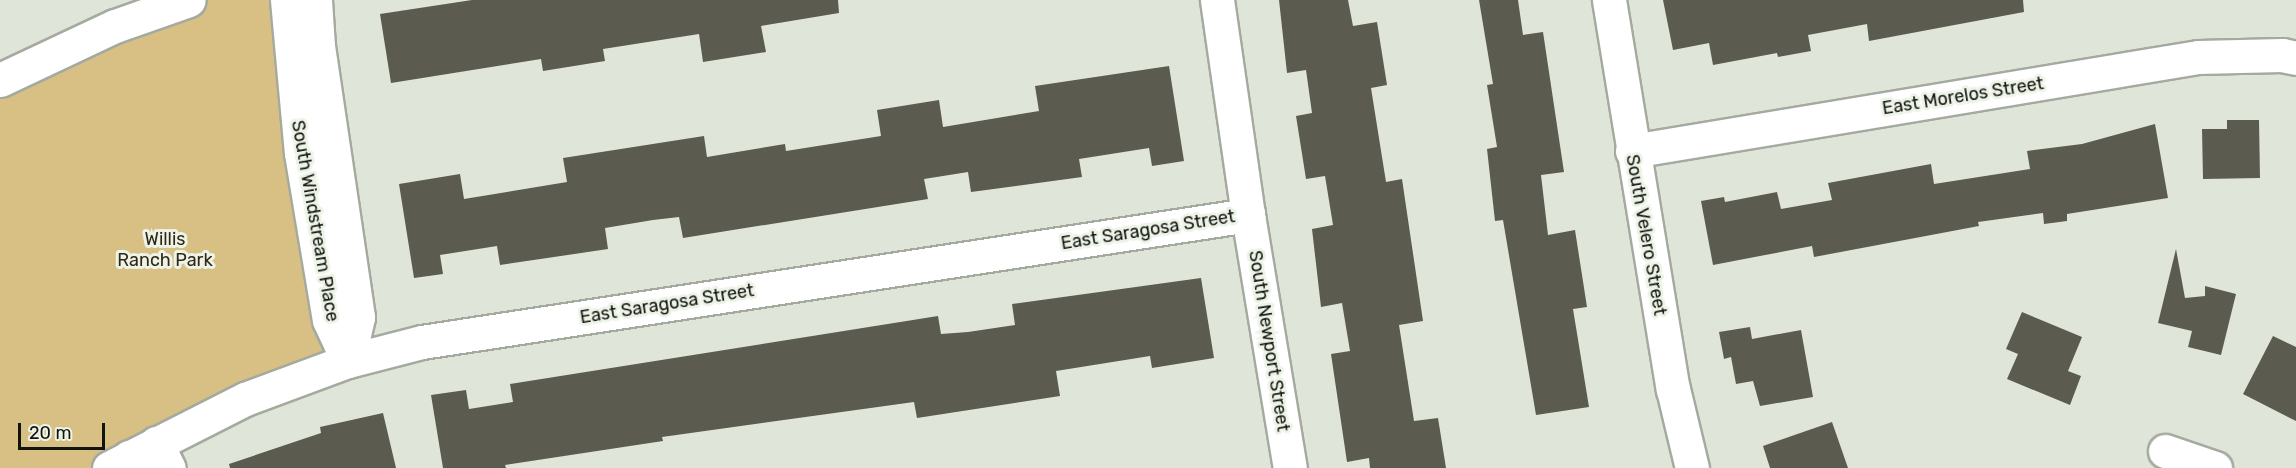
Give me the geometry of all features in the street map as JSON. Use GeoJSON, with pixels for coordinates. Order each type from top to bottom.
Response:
{"type":"FeatureCollection","features":[{"type":"Feature","properties":{"kind":"street"},"geometry":{"type":"LineString","coordinates":[[0,80],[115,26],[189,0]]}},
{"type":"Feature","properties":{"kind":"street","name":"South Windstream Place"},"geometry":{"type":"LineString","coordinates":[[287,0],[302,153],[329,320],[348,361]]}},
{"type":"Feature","properties":{"kind":"street","name":"South Windstream Place"},"geometry":{"type":"LineString","coordinates":[[315,0],[319,57],[358,317],[348,361]]}},
{"type":"Feature","properties":{"kind":"street","name":"South Newport Street"},"geometry":{"type":"LineString","coordinates":[[1217,0],[1248,215],[1290,468]]}},
{"type":"Feature","properties":{"kind":"street","name":"South Velero Street"},"geometry":{"type":"LineString","coordinates":[[1609,0],[1673,389],[1692,468]]}},
{"type":"Feature","properties":{"kind":"street","name":"East Morelos Street"},"geometry":{"type":"LineString","coordinates":[[1632,150],[2198,57],[2282,55],[2296,58]]}},
{"type":"Feature","properties":{"kind":"street","name":"East Saragosa Street"},"geometry":{"type":"LineString","coordinates":[[140,461],[245,399],[348,361],[422,342],[1248,215]]}},
{"type":"Feature","properties":{"kind":"street"},"geometry":{"type":"LineString","coordinates":[[2165,452],[2215,468]]}},
{"type":"Feature","properties":{"kind":"green space","name":"Willis Ranch Park"},"geometry":{"type":"Polygon","coordinates":[[[189,0],[302,0],[348,361],[109,468],[0,468],[0,80],[189,0]]]}},
{"type":"Feature","properties":{"kind":"building"},"geometry":{"type":"Polygon","coordinates":[[[472,0],[838,0],[839,13],[761,26],[766,52],[703,62],[699,34],[603,49],[605,61],[543,71],[541,59],[391,83],[380,14],[472,0]]]}},
{"type":"Feature","properties":{"kind":"building"},"geometry":{"type":"Polygon","coordinates":[[[1279,0],[1348,0],[1353,26],[1377,22],[1387,85],[1371,88],[1386,182],[1402,179],[1423,321],[1399,325],[1414,421],[1438,418],[1446,468],[1370,468],[1369,458],[1347,462],[1331,354],[1350,351],[1342,303],[1321,307],[1312,229],[1333,225],[1325,176],[1306,179],[1296,116],[1312,113],[1306,70],[1287,73],[1279,0]]]}},
{"type":"Feature","properties":{"kind":"building"},"geometry":{"type":"Polygon","coordinates":[[[1479,0],[1518,0],[1523,35],[1543,32],[1564,172],[1541,175],[1548,235],[1575,230],[1587,307],[1573,309],[1589,407],[1536,415],[1503,220],[1495,221],[1487,149],[1497,147],[1487,85],[1493,84],[1479,0]]]}},
{"type":"Feature","properties":{"kind":"building"},"geometry":{"type":"Polygon","coordinates":[[[1663,0],[2023,0],[2024,12],[1869,41],[1867,24],[1808,35],[1811,51],[1778,57],[1777,53],[1713,65],[1709,43],[1673,50],[1663,0]]]}},
{"type":"Feature","properties":{"kind":"building"},"geometry":{"type":"Polygon","coordinates":[[[1169,66],[1184,161],[1152,166],[1149,148],[1079,159],[1082,177],[971,192],[968,172],[924,179],[928,199],[683,238],[679,217],[653,220],[605,228],[608,249],[500,265],[497,246],[440,255],[443,274],[414,278],[399,184],[460,174],[464,199],[567,182],[563,158],[704,136],[707,157],[785,144],[786,151],[881,136],[877,110],[939,100],[943,127],[1039,111],[1035,86],[1169,66]]]}},
{"type":"Feature","properties":{"kind":"building"},"geometry":{"type":"Polygon","coordinates":[[[2227,120],[2259,120],[2260,178],[2203,179],[2202,129],[2227,129],[2227,120]]]}},
{"type":"Feature","properties":{"kind":"building"},"geometry":{"type":"Polygon","coordinates":[[[2155,124],[2168,198],[2067,214],[2067,221],[2044,224],[2043,213],[1978,222],[1979,226],[1814,257],[1812,246],[1713,265],[1701,201],[1724,197],[1725,202],[1777,192],[1781,209],[1832,200],[1828,183],[1931,164],[1934,184],[2030,169],[2027,151],[2082,144],[2155,124]]]}},
{"type":"Feature","properties":{"kind":"building"},"geometry":{"type":"Polygon","coordinates":[[[2176,249],[2185,298],[2205,296],[2205,286],[2236,294],[2221,355],[2188,347],[2192,331],[2158,323],[2176,249]]]}},
{"type":"Feature","properties":{"kind":"building"},"geometry":{"type":"Polygon","coordinates":[[[1201,278],[1214,358],[1152,368],[1150,356],[1056,371],[1060,396],[917,418],[914,402],[662,437],[663,441],[505,465],[506,468],[443,468],[431,395],[466,390],[469,409],[513,402],[510,384],[938,316],[941,334],[1015,325],[1012,304],[1201,278]]]}},
{"type":"Feature","properties":{"kind":"building"},"geometry":{"type":"Polygon","coordinates":[[[2022,312],[2082,337],[2068,371],[2081,376],[2070,405],[2007,379],[2018,354],[2006,349],[2022,312]]]}},
{"type":"Feature","properties":{"kind":"building"},"geometry":{"type":"Polygon","coordinates":[[[1750,327],[1752,339],[1801,330],[1813,397],[1760,406],[1753,381],[1736,384],[1731,357],[1724,359],[1719,332],[1750,327]]]}},
{"type":"Feature","properties":{"kind":"building"},"geometry":{"type":"Polygon","coordinates":[[[2273,336],[2296,347],[2296,421],[2243,394],[2273,336]]]}},
{"type":"Feature","properties":{"kind":"building"},"geometry":{"type":"Polygon","coordinates":[[[383,413],[396,468],[230,468],[229,464],[321,433],[320,427],[383,413]]]}},
{"type":"Feature","properties":{"kind":"building"},"geometry":{"type":"Polygon","coordinates":[[[1832,422],[1848,468],[1770,468],[1763,446],[1832,422]]]}}]}
